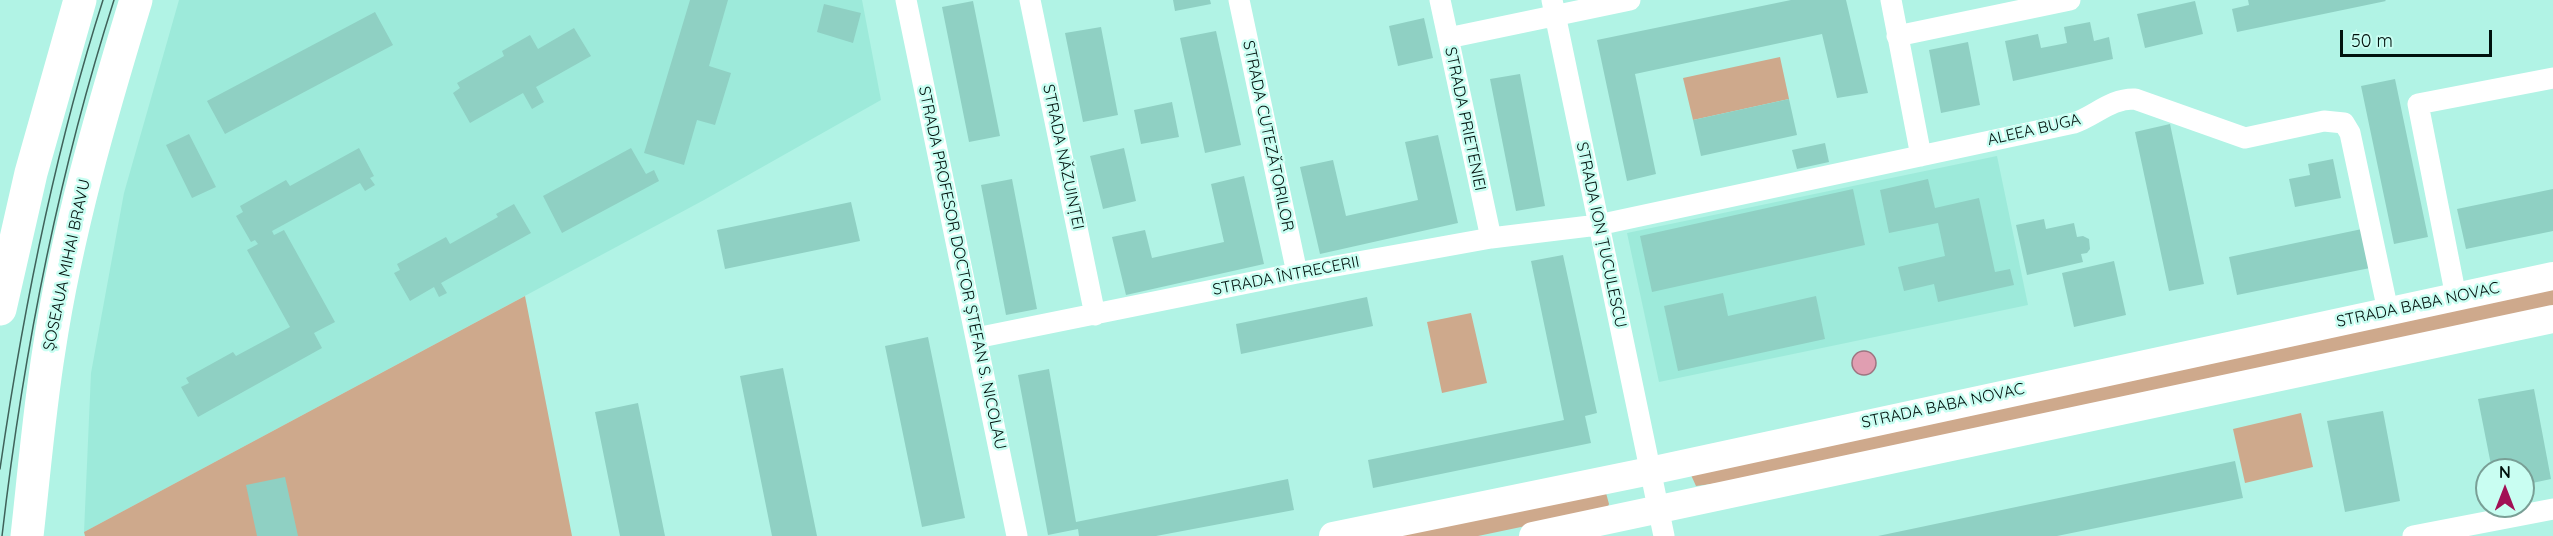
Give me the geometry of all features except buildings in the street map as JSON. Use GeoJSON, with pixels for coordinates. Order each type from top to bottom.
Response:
{"type":"FeatureCollection","features":[{"type":"Feature","properties":{"kind":"main road"},"geometry":{"type":"LineString","coordinates":[[0,309],[30,173],[80,0]]}},
{"type":"Feature","properties":{"kind":"main road","name":"ȘOSEAUA MIHAI BRAVU"},"geometry":{"type":"LineString","coordinates":[[27,536],[41,406],[58,295],[87,171],[136,0]]}},
{"type":"Feature","properties":{"kind":"main road","name":"STRADA BABA NOVAC"},"geometry":{"type":"LineString","coordinates":[[1333,536],[1650,471],[2553,276]]}},
{"type":"Feature","properties":{"kind":"main road"},"geometry":{"type":"LineString","coordinates":[[1533,536],[1661,523],[2553,319]]}},
{"type":"Feature","properties":{"kind":"street","name":"STRADA PROFESOR DOCTOR ȘTEFAN S. NICOLAU"},"geometry":{"type":"LineString","coordinates":[[906,0],[1017,536]]}},
{"type":"Feature","properties":{"kind":"street","name":"STRADA NĂZUINȚEI"},"geometry":{"type":"LineString","coordinates":[[1030,0],[1095,315]]}},
{"type":"Feature","properties":{"kind":"street","name":"STRADA CUTEZĂTORILOR"},"geometry":{"type":"LineString","coordinates":[[1239,0],[1298,273]]}},
{"type":"Feature","properties":{"kind":"street","name":"STRADA PRIETENIEI"},"geometry":{"type":"LineString","coordinates":[[1440,0],[1491,238]]}},
{"type":"Feature","properties":{"kind":"street"},"geometry":{"type":"LineString","coordinates":[[1448,38],[1553,8],[1630,0]]}},
{"type":"Feature","properties":{"kind":"street"},"geometry":{"type":"LineString","coordinates":[[1891,0],[1921,156]]}},
{"type":"Feature","properties":{"kind":"street"},"geometry":{"type":"LineString","coordinates":[[1898,36],[2070,0]]}},
{"type":"Feature","properties":{"kind":"street","name":"STRADA ION ȚUCULESCU"},"geometry":{"type":"LineString","coordinates":[[1553,8],[1661,523]]}},
{"type":"Feature","properties":{"kind":"street"},"geometry":{"type":"LineString","coordinates":[[2456,297],[2418,104],[2553,78]]}},
{"type":"Feature","properties":{"kind":"street","name":"ALEEA BUGA"},"geometry":{"type":"LineString","coordinates":[[1598,225],[2074,123],[2090,117],[2112,103],[2134,99],[2245,138],[2324,121],[2344,123],[2350,133],[2388,311]]}},
{"type":"Feature","properties":{"kind":"street","name":"STRADA ÎNTRECERII"},"geometry":{"type":"LineString","coordinates":[[976,338],[1298,273],[1491,238],[1598,225]]}},
{"type":"Feature","properties":{"kind":"street"},"geometry":{"type":"LineString","coordinates":[[2413,536],[2553,509]]}},
{"type":"Feature","properties":{"kind":"shaded area"},"geometry":{"type":"Polygon","coordinates":[[[179,0],[862,0],[881,100],[704,200],[84,532],[91,373],[124,193],[179,0]]]}},
{"type":"Feature","properties":{"kind":"shaded area"},"geometry":{"type":"Polygon","coordinates":[[[1780,57],[1789,99],[1693,120],[1683,78],[1780,57]]]}},
{"type":"Feature","properties":{"kind":"shaded area"},"geometry":{"type":"Polygon","coordinates":[[[1997,156],[2028,305],[1659,382],[1627,233],[1997,156]]]}},
{"type":"Feature","properties":{"kind":"shaded area"},"geometry":{"type":"Polygon","coordinates":[[[2553,286],[2553,307],[1719,483],[1696,486],[1691,475],[2553,286]]]}},
{"type":"Feature","properties":{"kind":"shaded area"},"geometry":{"type":"Polygon","coordinates":[[[525,296],[572,536],[85,536],[84,532],[525,296]]]}},
{"type":"Feature","properties":{"kind":"shaded area"},"geometry":{"type":"Polygon","coordinates":[[[1471,313],[1487,383],[1442,393],[1427,322],[1471,313]]]}},
{"type":"Feature","properties":{"kind":"shaded area"},"geometry":{"type":"Polygon","coordinates":[[[1864,351],[1869,352],[1875,358],[1875,368],[1869,374],[1864,375],[1859,374],[1853,368],[1852,363],[1853,358],[1859,352],[1864,351]]]}},
{"type":"Feature","properties":{"kind":"shaded area"},"geometry":{"type":"Polygon","coordinates":[[[2301,413],[2313,467],[2245,483],[2233,429],[2301,413]]]}},
{"type":"Feature","properties":{"kind":"shaded area"},"geometry":{"type":"Polygon","coordinates":[[[1606,493],[1609,504],[1607,509],[1478,536],[1383,536],[1606,493]]]}},
{"type":"Feature","properties":{"kind":"tram line"},"geometry":{"type":"LineString","coordinates":[[0,469],[19,350],[42,232],[69,115],[103,0]]}},
{"type":"Feature","properties":{"kind":"tram line"},"geometry":{"type":"LineString","coordinates":[[2,536],[20,400],[45,265],[76,132],[114,0]]}}]}
